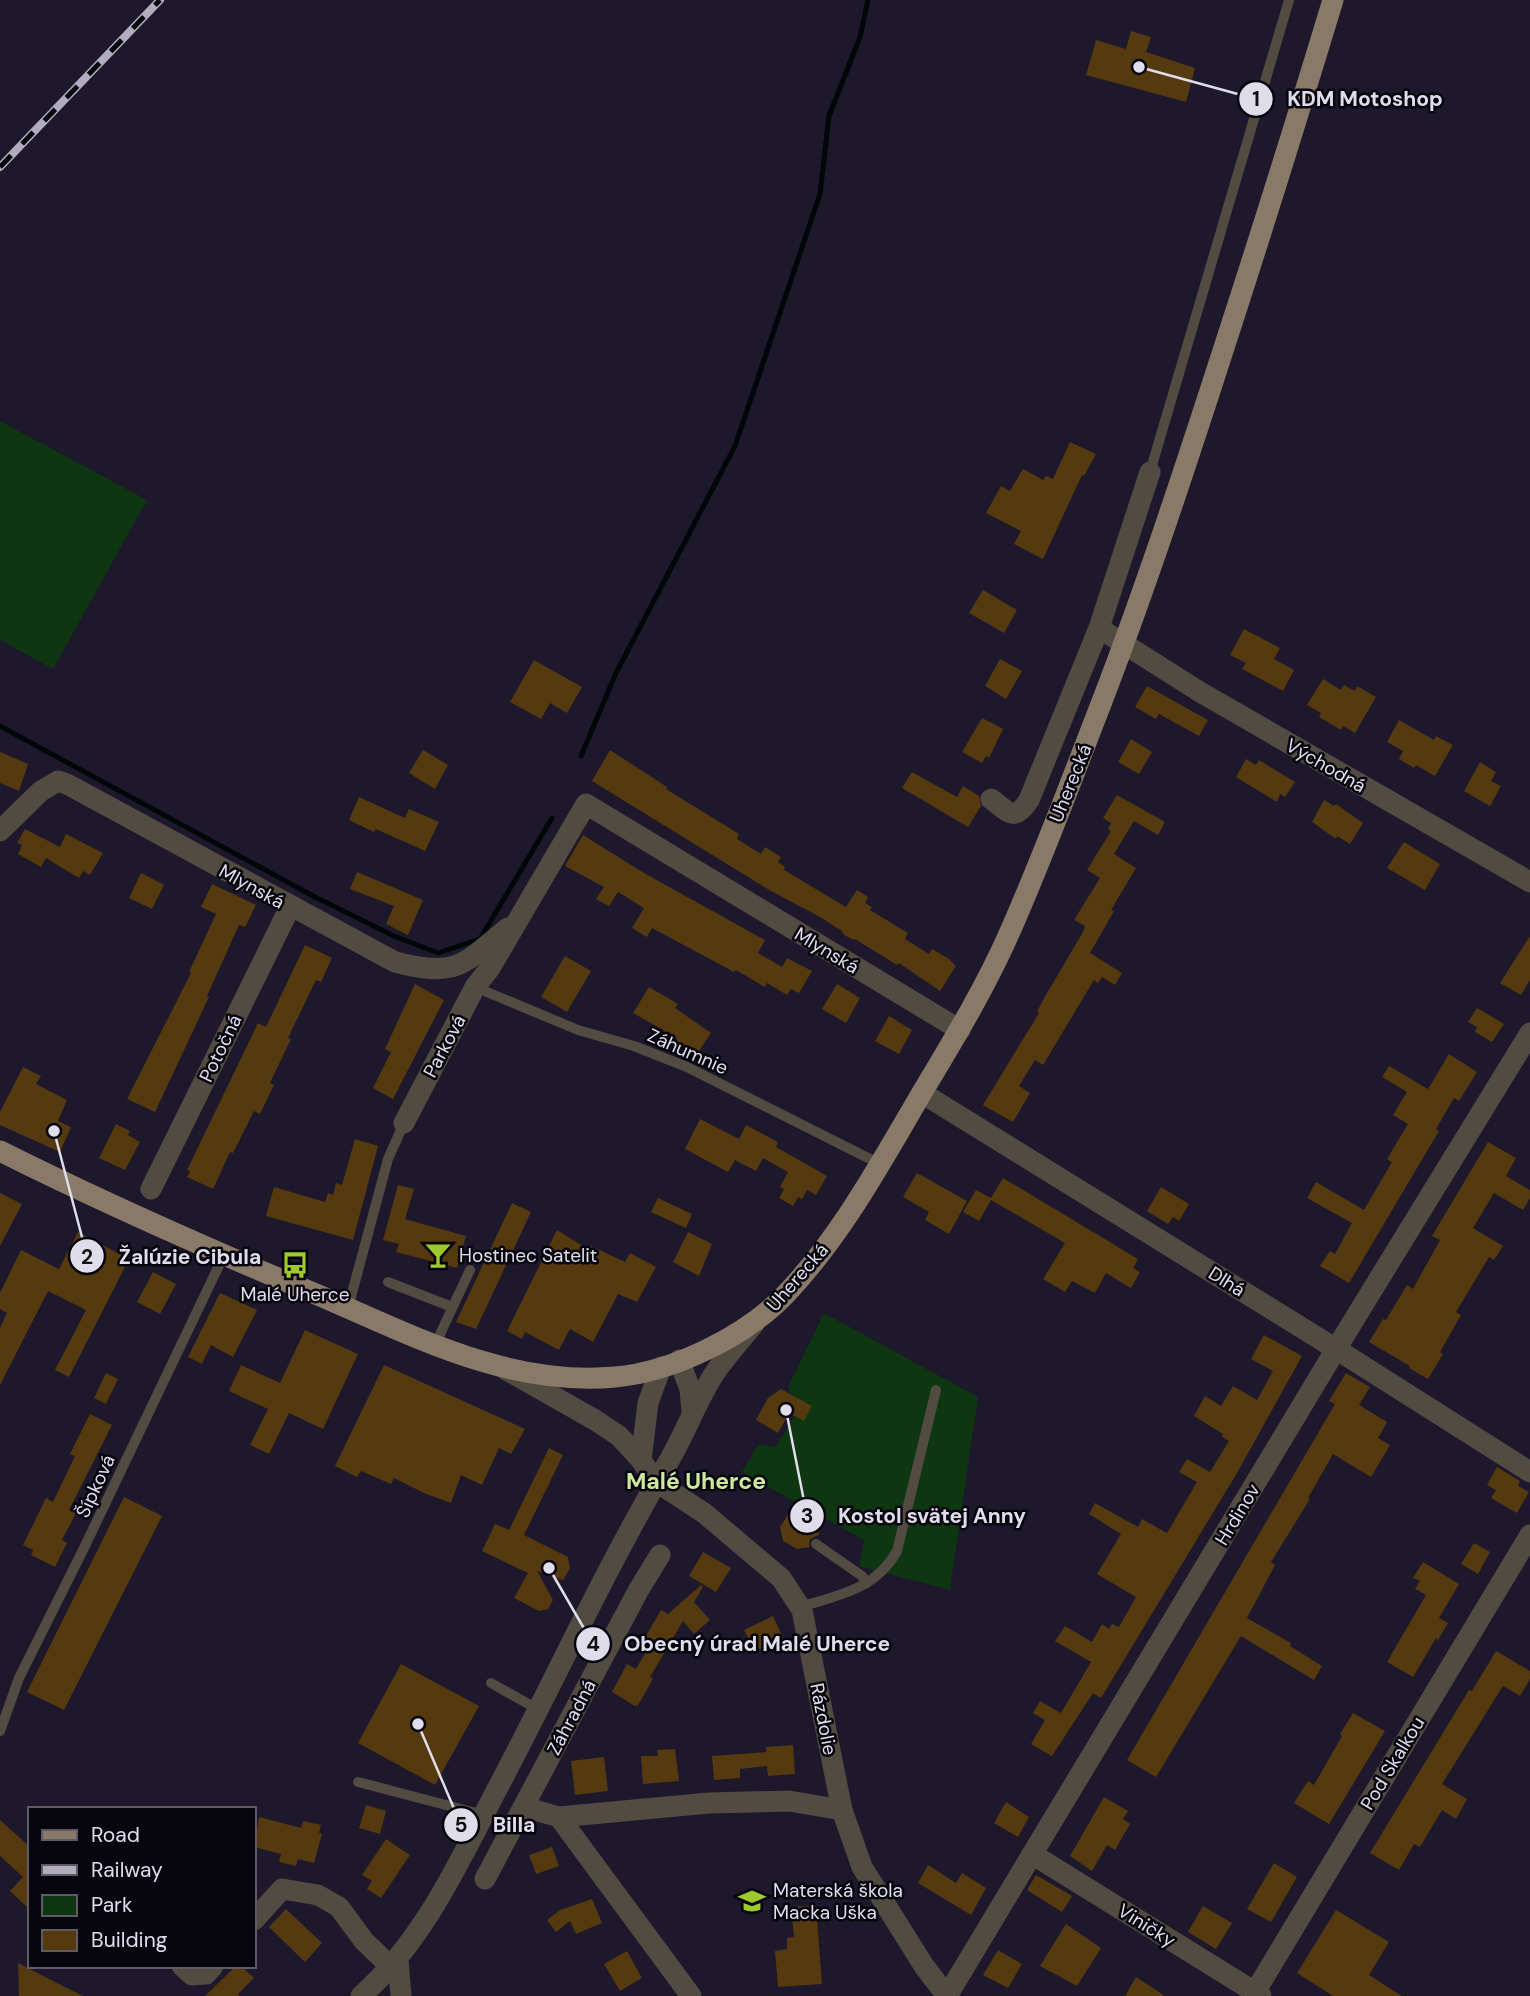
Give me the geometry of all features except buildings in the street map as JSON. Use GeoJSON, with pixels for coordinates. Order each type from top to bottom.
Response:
{"type":"FeatureCollection","features":[{"type":"Feature","properties":{"kind":"main road","name":"Uherecká"},"geometry":{"type":"LineString","coordinates":[[0,1151],[224,1255],[435,1345],[503,1368],[532,1374],[618,1377],[670,1364],[712,1346],[757,1320],[786,1294],[834,1234],[880,1164],[960,1030],[1007,938],[1125,643],[1177,495],[1298,118],[1332,0]]}},
{"type":"Feature","properties":{"kind":"street"},"geometry":{"type":"LineString","coordinates":[[991,799],[1012,814],[1017,814],[1029,800],[1099,628],[1150,472]]}},
{"type":"Feature","properties":{"kind":"street","name":"Východná"},"geometry":{"type":"LineString","coordinates":[[1099,628],[1200,692],[1530,882]]}},
{"type":"Feature","properties":{"kind":"street","name":"Mlynská"},"geometry":{"type":"LineString","coordinates":[[0,831],[41,791],[58,781],[395,962],[422,969],[450,968],[463,964],[515,922]]}},
{"type":"Feature","properties":{"kind":"street","name":"Mlynská"},"geometry":{"type":"LineString","coordinates":[[586,804],[960,1030]]}},
{"type":"Feature","properties":{"kind":"street","name":"Parková"},"geometry":{"type":"LineString","coordinates":[[404,1123],[475,987],[490,968],[586,804]]}},
{"type":"Feature","properties":{"kind":"street","name":"Potočná"},"geometry":{"type":"LineString","coordinates":[[151,1189],[290,907]]}},
{"type":"Feature","properties":{"kind":"street","name":"Hrdinov"},"geometry":{"type":"LineString","coordinates":[[947,1996],[1336,1349],[1530,1033]]}},
{"type":"Feature","properties":{"kind":"street","name":"Dlhá"},"geometry":{"type":"LineString","coordinates":[[922,1093],[1530,1472]]}},
{"type":"Feature","properties":{"kind":"street"},"geometry":{"type":"LineString","coordinates":[[368,1995],[442,1894],[692,1412],[715,1372],[757,1320]]}},
{"type":"Feature","properties":{"kind":"street"},"geometry":{"type":"LineString","coordinates":[[641,1460],[648,1403],[670,1364],[690,1389],[692,1412]]}},
{"type":"Feature","properties":{"kind":"street"},"geometry":{"type":"LineString","coordinates":[[503,1368],[619,1436],[641,1460],[655,1481]]}},
{"type":"Feature","properties":{"kind":"street","name":"Rázdolie"},"geometry":{"type":"LineString","coordinates":[[655,1481],[704,1513],[781,1578],[800,1607],[842,1810],[862,1867],[924,1966],[947,1996]]}},
{"type":"Feature","properties":{"kind":"street","name":"Pod Skalkou"},"geometry":{"type":"LineString","coordinates":[[1258,1994],[1530,1535]]}},
{"type":"Feature","properties":{"kind":"street","name":"Záhradná"},"geometry":{"type":"LineString","coordinates":[[485,1879],[638,1591],[660,1555]]}},
{"type":"Feature","properties":{"kind":"street"},"geometry":{"type":"LineString","coordinates":[[524,1807],[559,1817],[709,1802],[789,1801],[842,1810]]}},
{"type":"Feature","properties":{"kind":"street"},"geometry":{"type":"LineString","coordinates":[[559,1817],[691,1996]]}},
{"type":"Feature","properties":{"kind":"street","name":"Viničky"},"geometry":{"type":"LineString","coordinates":[[1032,1854],[1258,1994]]}},
{"type":"Feature","properties":{"kind":"street"},"geometry":{"type":"LineString","coordinates":[[256,1918],[282,1889],[318,1895],[339,1907],[364,1941],[394,1963],[401,1996]]}},
{"type":"Feature","properties":{"kind":"street"},"geometry":{"type":"LineString","coordinates":[[184,1968],[192,1975],[206,1974],[211,1968]]}},
{"type":"Feature","properties":{"kind":"lane"},"geometry":{"type":"LineString","coordinates":[[1150,472],[1289,0]]}},
{"type":"Feature","properties":{"kind":"lane","name":"Záhumnie"},"geometry":{"type":"LineString","coordinates":[[475,987],[578,1030],[635,1046],[687,1067],[880,1164]]}},
{"type":"Feature","properties":{"kind":"lane","name":"Parková"},"geometry":{"type":"LineString","coordinates":[[348,1308],[388,1159],[404,1123]]}},
{"type":"Feature","properties":{"kind":"lane","name":"Šípková"},"geometry":{"type":"LineString","coordinates":[[0,1731],[19,1678],[224,1255]]}},
{"type":"Feature","properties":{"kind":"lane"},"geometry":{"type":"LineString","coordinates":[[435,1345],[470,1270]]}},
{"type":"Feature","properties":{"kind":"lane"},"geometry":{"type":"LineString","coordinates":[[388,1282],[452,1307]]}},
{"type":"Feature","properties":{"kind":"lane"},"geometry":{"type":"LineString","coordinates":[[800,1607],[855,1590],[888,1566],[897,1551],[936,1390]]}},
{"type":"Feature","properties":{"kind":"lane"},"geometry":{"type":"LineString","coordinates":[[816,1544],[862,1576],[867,1583]]}},
{"type":"Feature","properties":{"kind":"lane"},"geometry":{"type":"LineString","coordinates":[[491,1683],[539,1710]]}},
{"type":"Feature","properties":{"kind":"lane"},"geometry":{"type":"LineString","coordinates":[[358,1782],[484,1815]]}},
{"type":"Feature","properties":{"kind":"green space"},"geometry":{"type":"Polygon","coordinates":[[[0,421],[147,500],[53,669],[0,640],[0,421]]]}},
{"type":"Feature","properties":{"kind":"green space"},"geometry":{"type":"Polygon","coordinates":[[[824,1313],[978,1397],[950,1590],[859,1566],[864,1540],[742,1472],[758,1445],[776,1446],[795,1416],[801,1418],[809,1405],[789,1392],[789,1385],[824,1313]]]}},
{"type":"Feature","properties":{"kind":"waterway"},"geometry":{"type":"LineString","coordinates":[[581,756],[616,673],[735,446],[820,194],[829,116],[860,37],[868,0]]}},
{"type":"Feature","properties":{"kind":"waterway"},"geometry":{"type":"LineString","coordinates":[[0,726],[315,897],[394,936],[438,953],[480,939],[552,818]]}},
{"type":"Feature","properties":{"kind":"railway"},"geometry":{"type":"LineString","coordinates":[[0,167],[160,0]]}},
{"type":"Feature","properties":{"kind":"place","name":"KDM Motoshop"},"geometry":{"type":"Point","coordinates":[1139,67]}},
{"type":"Feature","properties":{"kind":"place","name":"Žalúzie Cibula"},"geometry":{"type":"Point","coordinates":[54,1131]}},
{"type":"Feature","properties":{"kind":"place","name":"Hostinec Satelit"},"geometry":{"type":"Point","coordinates":[438,1255]}},
{"type":"Feature","properties":{"kind":"place","name":"Malé Uherce"},"geometry":{"type":"Point","coordinates":[295,1265]}},
{"type":"Feature","properties":{"kind":"place","name":"Kostol svätej Anny"},"geometry":{"type":"Point","coordinates":[786,1410]}},
{"type":"Feature","properties":{"kind":"place","name":"Obecný úrad Malé Uherce"},"geometry":{"type":"Point","coordinates":[549,1568]}},
{"type":"Feature","properties":{"kind":"place","name":"Billa"},"geometry":{"type":"Point","coordinates":[418,1724]}},
{"type":"Feature","properties":{"kind":"place","name":"Materská škola Macka Uška"},"geometry":{"type":"Point","coordinates":[752,1901]}},
{"type":"Feature","properties":{"kind":"district","name":"Malé Uherce"},"geometry":{"type":"Point","coordinates":[696,1481]}}]}
